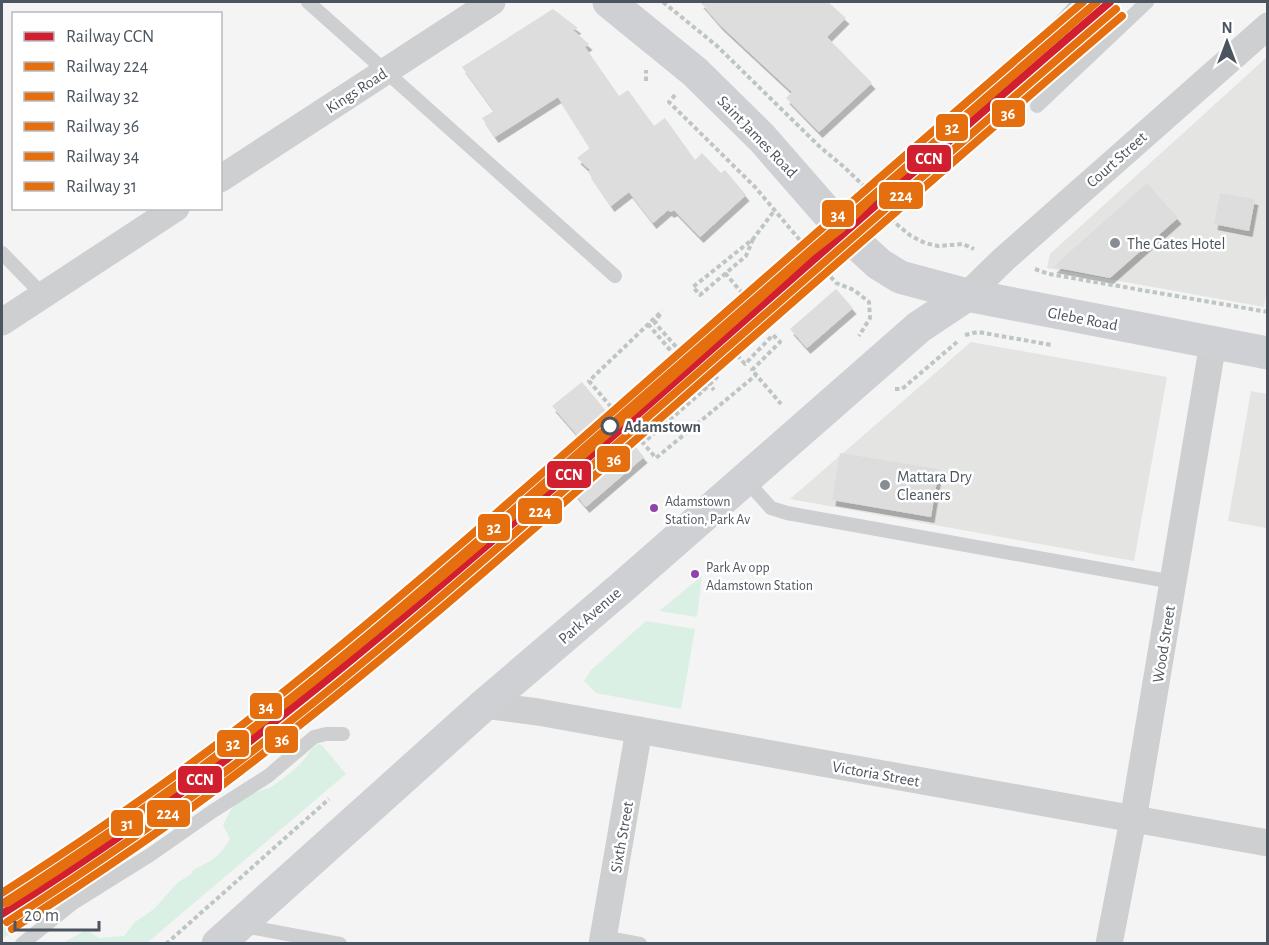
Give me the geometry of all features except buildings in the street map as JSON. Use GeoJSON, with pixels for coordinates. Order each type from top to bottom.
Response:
{"type":"FeatureCollection","features":[{"type":"Feature","properties":{"kind":"main road","name":"Saint James Road"},"geometry":{"type":"LineString","coordinates":[[609,2],[694,72],[762,138],[845,233],[879,264],[900,277]]}},
{"type":"Feature","properties":{"kind":"main road","name":"Glebe Road"},"geometry":{"type":"LineString","coordinates":[[900,277],[967,295],[1268,353]]}},
{"type":"Feature","properties":{"kind":"main road","name":"Park Avenue"},"geometry":{"type":"LineString","coordinates":[[218,944],[248,929],[484,705],[919,327],[967,295]]}},
{"type":"Feature","properties":{"kind":"street","name":"Kings Road"},"geometry":{"type":"LineString","coordinates":[[222,178],[492,2]]}},
{"type":"Feature","properties":{"kind":"street","name":"Court Street"},"geometry":{"type":"LineString","coordinates":[[967,295],[1013,251],[1268,26]]}},
{"type":"Feature","properties":{"kind":"street"},"geometry":{"type":"LineString","coordinates":[[2,322],[173,210]]}},
{"type":"Feature","properties":{"kind":"street","name":"Wood Street"},"geometry":{"type":"LineString","coordinates":[[1109,944],[1133,820],[1213,343]]}},
{"type":"Feature","properties":{"kind":"street","name":"Victoria Street"},"geometry":{"type":"LineString","coordinates":[[484,705],[538,712],[1268,843]]}},
{"type":"Feature","properties":{"kind":"street","name":"Sixth Street"},"geometry":{"type":"LineString","coordinates":[[602,940],[639,730]]}},
{"type":"Feature","properties":{"kind":"lane"},"geometry":{"type":"LineString","coordinates":[[308,2],[615,276]]}},
{"type":"Feature","properties":{"kind":"lane"},"geometry":{"type":"LineString","coordinates":[[1037,106],[1147,2]]}},
{"type":"Feature","properties":{"kind":"lane"},"geometry":{"type":"LineString","coordinates":[[2,253],[43,295]]}},
{"type":"Feature","properties":{"kind":"lane"},"geometry":{"type":"LineString","coordinates":[[745,479],[771,507],[787,513],[1173,582]]}},
{"type":"Feature","properties":{"kind":"lane"},"geometry":{"type":"LineString","coordinates":[[22,944],[73,903],[150,855],[268,776],[314,736],[344,734]]}},
{"type":"Feature","properties":{"kind":"lane"},"geometry":{"type":"LineString","coordinates":[[248,929],[340,944]]}},
{"type":"Feature","properties":{"kind":"lane"},"geometry":{"type":"LineString","coordinates":[[602,940],[640,944]]}},
{"type":"Feature","properties":{"kind":"path"},"geometry":{"type":"LineString","coordinates":[[663,2],[717,46],[819,146],[844,166],[868,190],[894,222],[910,236],[938,246],[963,244],[967,247]]}},
{"type":"Feature","properties":{"kind":"path"},"geometry":{"type":"LineString","coordinates":[[676,94],[669,102],[754,187],[836,283],[854,290],[869,302],[870,318],[861,334]]}},
{"type":"Feature","properties":{"kind":"path"},"geometry":{"type":"LineString","coordinates":[[753,239],[746,256],[700,295],[693,287],[753,239],[774,211]]}},
{"type":"Feature","properties":{"kind":"path"},"geometry":{"type":"LineString","coordinates":[[1036,270],[1268,312]]}},
{"type":"Feature","properties":{"kind":"path"},"geometry":{"type":"LineString","coordinates":[[725,273],[742,294]]}},
{"type":"Feature","properties":{"kind":"path"},"geometry":{"type":"LineString","coordinates":[[611,407],[589,381],[662,311],[655,322],[678,349]]}},
{"type":"Feature","properties":{"kind":"path"},"geometry":{"type":"LineString","coordinates":[[870,318],[879,322]]}},
{"type":"Feature","properties":{"kind":"path"},"geometry":{"type":"LineString","coordinates":[[648,324],[704,390]]}},
{"type":"Feature","properties":{"kind":"path"},"geometry":{"type":"LineString","coordinates":[[902,389],[964,335],[978,332]]}},
{"type":"Feature","properties":{"kind":"path"},"geometry":{"type":"LineString","coordinates":[[727,344],[745,364],[773,335],[780,342],[752,370],[781,404]]}},
{"type":"Feature","properties":{"kind":"path"},"geometry":{"type":"LineString","coordinates":[[697,371],[714,390]]}},
{"type":"Feature","properties":{"kind":"path"},"geometry":{"type":"LineString","coordinates":[[706,382],[719,375],[643,443],[656,458],[756,375]]}},
{"type":"Feature","properties":{"kind":"path"},"geometry":{"type":"LineString","coordinates":[[166,944],[335,794]]}},
{"type":"Feature","properties":{"kind":"shaded area"},"geometry":{"type":"Polygon","coordinates":[[[1267,57],[1268,286],[1264,307],[1047,268],[1050,254],[1267,57]]]}},
{"type":"Feature","properties":{"kind":"shaded area"},"geometry":{"type":"Polygon","coordinates":[[[971,342],[1167,377],[1134,561],[790,499],[971,342]]]}},
{"type":"Feature","properties":{"kind":"shaded area"},"geometry":{"type":"Polygon","coordinates":[[[1251,391],[1267,394],[1267,528],[1228,521],[1251,391]]]}},
{"type":"Feature","properties":{"kind":"green space"},"geometry":{"type":"Polygon","coordinates":[[[702,576],[697,617],[659,611],[702,576]]]}},
{"type":"Feature","properties":{"kind":"green space"},"geometry":{"type":"Polygon","coordinates":[[[646,621],[695,629],[681,709],[596,693],[584,681],[591,670],[646,621]]]}},
{"type":"Feature","properties":{"kind":"green space"},"geometry":{"type":"Polygon","coordinates":[[[318,744],[322,745],[346,774],[147,943],[61,944],[86,930],[99,938],[124,936],[135,922],[154,909],[177,883],[222,851],[230,839],[223,825],[233,807],[247,796],[269,788],[279,781],[299,765],[318,744]]]}},
{"type":"Feature","properties":{"kind":"green space"},"geometry":{"type":"Polygon","coordinates":[[[116,855],[123,862],[90,880],[2,939],[2,928],[116,855]]]}},
{"type":"Feature","properties":{"kind":"railway"},"geometry":{"type":"LineString","coordinates":[[1023,56],[1073,2]]}},
{"type":"Feature","properties":{"kind":"rail line","name":"34"},"geometry":{"type":"LineString","coordinates":[[2,893],[164,783],[267,706],[317,665],[465,541],[1083,2]]}},
{"type":"Feature","properties":{"kind":"rail line","name":"32"},"geometry":{"type":"LineString","coordinates":[[2,904],[166,793],[219,754],[374,630],[1097,2]]}},
{"type":"Feature","properties":{"kind":"rail line","name":"CCN"},"geometry":{"type":"LineString","coordinates":[[2,914],[173,799],[333,675],[536,503],[1110,2]]}},
{"type":"Feature","properties":{"kind":"rail line","name":"31"},"geometry":{"type":"LineString","coordinates":[[7,903],[170,792],[325,672],[427,589],[620,423],[1089,9]]}},
{"type":"Feature","properties":{"kind":"rail line","name":"224"},"geometry":{"type":"LineString","coordinates":[[7,922],[178,807],[338,683],[491,554],[1116,9]]}},
{"type":"Feature","properties":{"kind":"rail line","name":"36"},"geometry":{"type":"LineString","coordinates":[[12,929],[183,814],[291,732],[395,648],[1122,16]]}},
{"type":"Feature","properties":{"kind":"place","name":"The Gates Hotel"},"geometry":{"type":"Point","coordinates":[1115,243]}},
{"type":"Feature","properties":{"kind":"place","name":"Adamstown"},"geometry":{"type":"Point","coordinates":[610,426]}},
{"type":"Feature","properties":{"kind":"place","name":"Mattara Dry Cleaners"},"geometry":{"type":"Point","coordinates":[885,485]}},
{"type":"Feature","properties":{"kind":"place","name":"Adamstown Station, Park Av"},"geometry":{"type":"Point","coordinates":[654,508]}},
{"type":"Feature","properties":{"kind":"place","name":"Park Av opp Adamstown Station"},"geometry":{"type":"Point","coordinates":[695,574]}}]}
